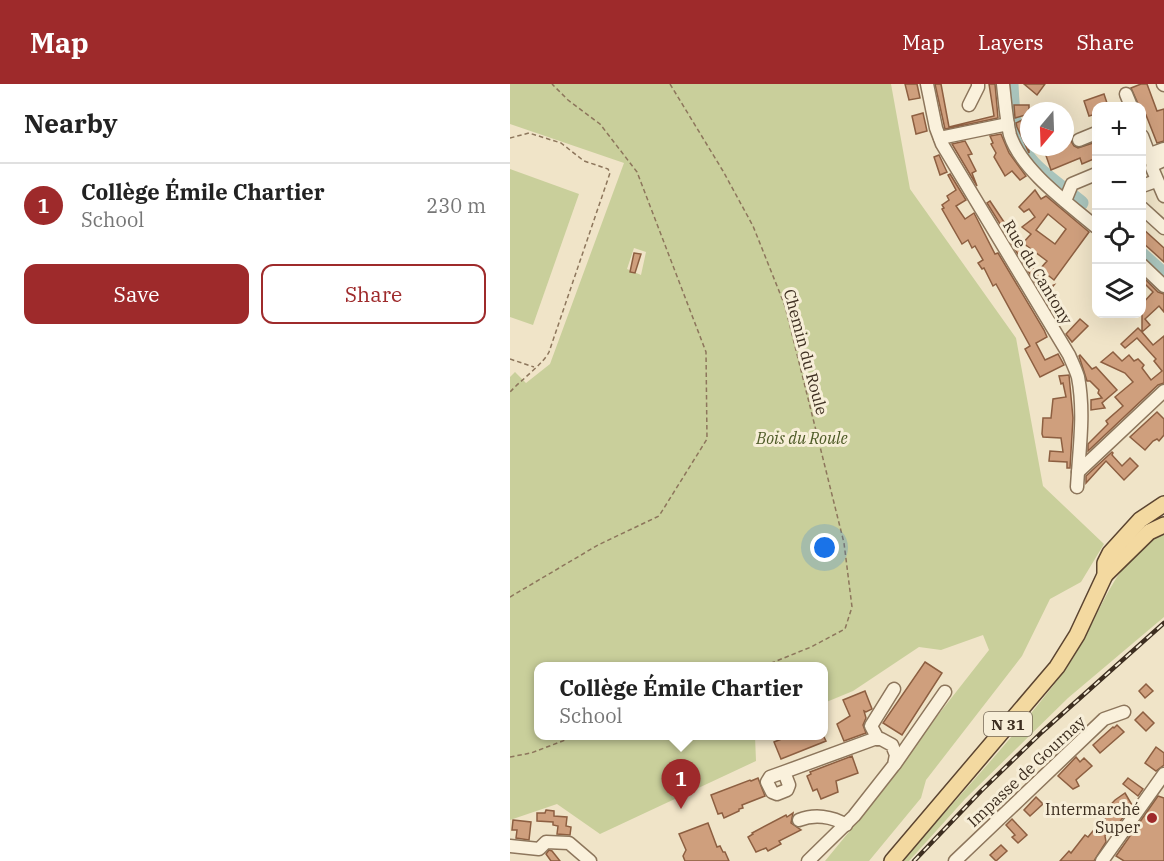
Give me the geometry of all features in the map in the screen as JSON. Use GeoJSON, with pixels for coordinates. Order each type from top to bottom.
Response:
{"type":"FeatureCollection","features":[{"type":"Feature","properties":{"kind":"main road","name":"N 31"},"geometry":{"type":"LineString","coordinates":[[1105,574],[1105,563],[1123,537],[1140,520],[1164,504]]}},
{"type":"Feature","properties":{"kind":"main road","name":"N 31"},"geometry":{"type":"LineString","coordinates":[[892,861],[1057,667],[1077,635],[1105,574],[1149,532],[1164,525]]}},
{"type":"Feature","properties":{"kind":"street","name":"Rue du Cantony"},"geometry":{"type":"LineString","coordinates":[[927,84],[940,138],[1073,365],[1077,376],[1080,404],[1077,487]]}},
{"type":"Feature","properties":{"kind":"street"},"geometry":{"type":"LineString","coordinates":[[969,105],[978,84]]}},
{"type":"Feature","properties":{"kind":"street"},"geometry":{"type":"LineString","coordinates":[[1003,84],[1011,137],[1019,142],[1028,166],[1092,223]]}},
{"type":"Feature","properties":{"kind":"street"},"geometry":{"type":"LineString","coordinates":[[1126,94],[1129,102]]}},
{"type":"Feature","properties":{"kind":"street"},"geometry":{"type":"LineString","coordinates":[[940,138],[1008,124]]}},
{"type":"Feature","properties":{"kind":"street"},"geometry":{"type":"LineString","coordinates":[[1079,140],[1092,135]]}},
{"type":"Feature","properties":{"kind":"street"},"geometry":{"type":"LineString","coordinates":[[1146,145],[1152,159],[1156,181],[1164,196]]}},
{"type":"Feature","properties":{"kind":"street"},"geometry":{"type":"LineString","coordinates":[[1152,159],[1164,150]]}},
{"type":"Feature","properties":{"kind":"street"},"geometry":{"type":"LineString","coordinates":[[1065,198],[1072,184],[1092,176]]}},
{"type":"Feature","properties":{"kind":"street"},"geometry":{"type":"LineString","coordinates":[[1146,185],[1156,181]]}},
{"type":"Feature","properties":{"kind":"street"},"geometry":{"type":"LineString","coordinates":[[1144,210],[1164,228]]}},
{"type":"Feature","properties":{"kind":"street"},"geometry":{"type":"LineString","coordinates":[[1146,269],[1164,285]]}},
{"type":"Feature","properties":{"kind":"street"},"geometry":{"type":"LineString","coordinates":[[1078,472],[1164,391]]}},
{"type":"Feature","properties":{"kind":"street"},"geometry":{"type":"LineString","coordinates":[[878,739],[871,726],[894,689]]}},
{"type":"Feature","properties":{"kind":"street"},"geometry":{"type":"LineString","coordinates":[[808,861],[846,825],[906,750],[945,692]]}},
{"type":"Feature","properties":{"kind":"street","name":"Impasse de Gournay"},"geometry":{"type":"LineString","coordinates":[[955,861],[1104,719],[1124,712]]}},
{"type":"Feature","properties":{"kind":"street"},"geometry":{"type":"LineString","coordinates":[[784,772],[878,739],[892,745],[896,755],[894,765]]}},
{"type":"Feature","properties":{"kind":"street"},"geometry":{"type":"LineString","coordinates":[[1102,861],[1160,788],[1164,774]]}},
{"type":"Feature","properties":{"kind":"street"},"geometry":{"type":"LineString","coordinates":[[799,820],[813,816],[838,820],[846,825]]}},
{"type":"Feature","properties":{"kind":"street"},"geometry":{"type":"LineString","coordinates":[[510,846],[539,849],[546,842],[569,843],[590,861]]}},
{"type":"Feature","properties":{"kind":"path"},"geometry":{"type":"LineString","coordinates":[[510,597],[598,545],[658,516],[707,439],[706,352],[637,172],[600,124],[568,100],[552,84]]}},
{"type":"Feature","properties":{"kind":"path","name":"Chemin du Roule"},"geometry":{"type":"LineString","coordinates":[[670,84],[723,171],[753,226],[785,306],[844,543],[852,607],[845,630],[774,662]]}},
{"type":"Feature","properties":{"kind":"path"},"geometry":{"type":"LineString","coordinates":[[510,138],[529,133],[561,143],[584,161],[609,169],[610,173],[546,359],[510,392]]}},
{"type":"Feature","properties":{"kind":"path"},"geometry":{"type":"LineString","coordinates":[[510,359],[534,368]]}},
{"type":"Feature","properties":{"kind":"path"},"geometry":{"type":"LineString","coordinates":[[510,757],[531,753],[564,740]]}},
{"type":"Feature","properties":{"kind":"green space","name":"Bois du Roule"},"geometry":{"type":"Polygon","coordinates":[[[510,84],[891,84],[910,189],[1016,338],[1043,486],[1104,544],[1081,582],[1050,599],[1022,656],[926,780],[921,798],[869,861],[825,861],[872,804],[898,766],[989,650],[983,635],[941,650],[919,647],[853,691],[828,701],[828,662],[534,662],[534,740],[755,740],[756,761],[600,834],[557,804],[510,820],[510,377],[515,372],[526,383],[550,364],[624,163],[510,124],[510,84]],[[634,248],[627,269],[641,275],[646,252],[634,248]]]}},
{"type":"Feature","properties":{"kind":"green space"},"geometry":{"type":"Polygon","coordinates":[[[510,169],[579,194],[533,325],[510,317],[510,169]]]}},
{"type":"Feature","properties":{"kind":"green space"},"geometry":{"type":"Polygon","coordinates":[[[1164,532],[1164,617],[1068,698],[965,799],[909,861],[902,861],[1046,695],[1077,652],[1118,576],[1146,544],[1164,532]]]}},
{"type":"Feature","properties":{"kind":"building"},"geometry":{"type":"Polygon","coordinates":[[[905,84],[917,84],[920,98],[909,100],[905,84]]]}},
{"type":"Feature","properties":{"kind":"building"},"geometry":{"type":"Polygon","coordinates":[[[935,84],[941,84],[949,127],[994,116],[989,84],[995,84],[998,118],[945,129],[935,84]]]}},
{"type":"Feature","properties":{"kind":"building"},"geometry":{"type":"Polygon","coordinates":[[[1024,84],[1045,84],[1037,95],[1024,84]]]}},
{"type":"Feature","properties":{"kind":"building"},"geometry":{"type":"Polygon","coordinates":[[[1147,84],[1157,111],[1164,109],[1164,141],[1157,143],[1146,115],[1146,102],[1137,102],[1131,88],[1147,84]]]}},
{"type":"Feature","properties":{"kind":"building"},"geometry":{"type":"Polygon","coordinates":[[[1104,94],[1107,102],[1092,102],[1092,115],[1089,116],[1084,101],[1104,94]]]}},
{"type":"Feature","properties":{"kind":"building"},"geometry":{"type":"Polygon","coordinates":[[[1014,105],[1020,105],[1020,117],[1015,118],[1014,105]]]}},
{"type":"Feature","properties":{"kind":"building"},"geometry":{"type":"Polygon","coordinates":[[[923,113],[927,131],[916,134],[912,116],[923,113]]]}},
{"type":"Feature","properties":{"kind":"building"},"geometry":{"type":"Polygon","coordinates":[[[1020,121],[1020,134],[1017,127],[1016,123],[1020,121]]]}},
{"type":"Feature","properties":{"kind":"building"},"geometry":{"type":"Polygon","coordinates":[[[1001,134],[1009,153],[1026,176],[1020,180],[1012,171],[1005,176],[994,157],[996,153],[990,136],[1001,134]]]}},
{"type":"Feature","properties":{"kind":"building"},"geometry":{"type":"Polygon","coordinates":[[[965,141],[972,154],[968,155],[976,171],[972,173],[977,186],[952,144],[965,141]]]}},
{"type":"Feature","properties":{"kind":"building"},"geometry":{"type":"Polygon","coordinates":[[[1092,143],[1092,160],[1082,164],[1080,158],[1051,170],[1046,156],[1074,156],[1074,146],[1078,148],[1092,143]]]}},
{"type":"Feature","properties":{"kind":"building"},"geometry":{"type":"Polygon","coordinates":[[[939,155],[947,172],[940,175],[934,157],[939,155]]]}},
{"type":"Feature","properties":{"kind":"building"},"geometry":{"type":"Polygon","coordinates":[[[950,174],[966,200],[956,206],[965,219],[974,213],[995,254],[998,253],[1044,330],[1047,337],[1036,343],[1045,360],[1058,354],[1064,365],[1040,377],[1025,349],[1030,346],[996,284],[993,286],[984,268],[982,269],[978,263],[983,260],[975,246],[972,248],[968,240],[962,244],[942,209],[944,208],[942,205],[949,200],[947,196],[956,190],[948,175],[950,174]]]}},
{"type":"Feature","properties":{"kind":"building"},"geometry":{"type":"Polygon","coordinates":[[[1035,190],[1041,199],[1046,196],[1089,232],[1054,280],[1040,269],[1047,261],[1023,243],[1031,234],[1022,227],[1035,217],[1029,209],[1024,212],[1019,207],[1035,190]],[[1048,214],[1036,230],[1055,244],[1066,229],[1048,214]]]}},
{"type":"Feature","properties":{"kind":"building"},"geometry":{"type":"Polygon","coordinates":[[[990,201],[1006,225],[1002,227],[987,203],[990,201]]]}},
{"type":"Feature","properties":{"kind":"building"},"geometry":{"type":"Polygon","coordinates":[[[1146,232],[1164,248],[1164,262],[1146,246],[1146,232]]]}},
{"type":"Feature","properties":{"kind":"building"},"geometry":{"type":"Polygon","coordinates":[[[1012,235],[1046,288],[1054,285],[1044,297],[1008,238],[1012,235]]]}},
{"type":"Feature","properties":{"kind":"building"},"geometry":{"type":"Polygon","coordinates":[[[634,253],[641,254],[635,273],[630,272],[634,253]]]}},
{"type":"Feature","properties":{"kind":"building"},"geometry":{"type":"Polygon","coordinates":[[[1146,280],[1158,292],[1164,294],[1164,312],[1159,306],[1145,319],[1150,325],[1142,332],[1142,318],[1146,318],[1146,300],[1153,292],[1146,285],[1146,280]]]}},
{"type":"Feature","properties":{"kind":"building"},"geometry":{"type":"Polygon","coordinates":[[[1080,319],[1088,326],[1072,342],[1066,334],[1080,319]]]}},
{"type":"Feature","properties":{"kind":"building"},"geometry":{"type":"Polygon","coordinates":[[[1138,328],[1153,345],[1164,336],[1164,383],[1158,385],[1088,451],[1088,444],[1108,424],[1106,421],[1123,406],[1115,397],[1133,382],[1125,373],[1101,362],[1113,352],[1122,361],[1129,355],[1134,361],[1138,359],[1144,365],[1142,368],[1151,380],[1162,371],[1154,361],[1156,359],[1137,338],[1125,348],[1121,344],[1138,328]]]}},
{"type":"Feature","properties":{"kind":"building"},"geometry":{"type":"Polygon","coordinates":[[[1080,355],[1092,369],[1096,367],[1117,390],[1102,403],[1105,408],[1091,410],[1091,400],[1102,398],[1098,393],[1099,390],[1087,381],[1080,355]]]}},
{"type":"Feature","properties":{"kind":"building"},"geometry":{"type":"Polygon","coordinates":[[[1069,375],[1073,418],[1070,468],[1067,468],[1067,462],[1049,461],[1050,451],[1063,452],[1061,438],[1043,437],[1042,434],[1043,418],[1051,418],[1053,399],[1066,397],[1059,376],[1069,375]]]}},
{"type":"Feature","properties":{"kind":"building"},"geometry":{"type":"Polygon","coordinates":[[[1157,412],[1164,419],[1164,435],[1159,441],[1157,439],[1153,441],[1145,450],[1130,437],[1157,412]]]}},
{"type":"Feature","properties":{"kind":"building"},"geometry":{"type":"Polygon","coordinates":[[[1112,452],[1122,466],[1130,458],[1138,466],[1124,480],[1106,461],[1086,483],[1086,476],[1112,452]]]}},
{"type":"Feature","properties":{"kind":"building"},"geometry":{"type":"Polygon","coordinates":[[[925,662],[942,673],[902,735],[883,723],[925,662]]]}},
{"type":"Feature","properties":{"kind":"building"},"geometry":{"type":"Polygon","coordinates":[[[1146,684],[1153,691],[1145,698],[1139,691],[1146,684]]]}},
{"type":"Feature","properties":{"kind":"building"},"geometry":{"type":"Polygon","coordinates":[[[865,691],[872,709],[864,711],[866,718],[863,725],[866,733],[844,741],[837,724],[850,716],[843,700],[865,691]]]}},
{"type":"Feature","properties":{"kind":"building"},"geometry":{"type":"Polygon","coordinates":[[[1143,712],[1154,723],[1146,731],[1135,720],[1143,712]]]}},
{"type":"Feature","properties":{"kind":"building"},"geometry":{"type":"Polygon","coordinates":[[[1117,725],[1124,732],[1100,753],[1093,745],[1117,725]]]}},
{"type":"Feature","properties":{"kind":"building"},"geometry":{"type":"Polygon","coordinates":[[[779,740],[826,741],[781,759],[774,742],[779,740]]]}},
{"type":"Feature","properties":{"kind":"building"},"geometry":{"type":"Polygon","coordinates":[[[1156,747],[1164,753],[1164,765],[1156,771],[1145,763],[1156,747]]]}},
{"type":"Feature","properties":{"kind":"building"},"geometry":{"type":"Polygon","coordinates":[[[852,756],[858,773],[836,781],[838,792],[821,799],[817,789],[813,791],[807,776],[811,774],[810,772],[852,756]]]}},
{"type":"Feature","properties":{"kind":"building"},"geometry":{"type":"Polygon","coordinates":[[[1076,757],[1080,762],[1084,758],[1092,766],[1076,780],[1079,786],[1073,789],[1058,776],[1076,757]]]}},
{"type":"Feature","properties":{"kind":"building"},"geometry":{"type":"Polygon","coordinates":[[[758,778],[765,796],[742,805],[743,808],[739,811],[724,818],[722,813],[718,814],[711,795],[758,778]]]}},
{"type":"Feature","properties":{"kind":"building"},"geometry":{"type":"Polygon","coordinates":[[[1128,778],[1143,789],[1138,796],[1123,784],[1128,778]]]}},
{"type":"Feature","properties":{"kind":"building"},"geometry":{"type":"Polygon","coordinates":[[[1125,793],[1132,805],[1114,830],[1110,827],[1105,836],[1106,842],[1094,861],[1060,861],[1069,851],[1071,853],[1085,835],[1088,837],[1093,831],[1098,834],[1103,826],[1104,832],[1105,818],[1101,815],[1125,793]]]}},
{"type":"Feature","properties":{"kind":"building","name":"Intermarché Super"},"geometry":{"type":"Polygon","coordinates":[[[1158,796],[1164,798],[1164,861],[1124,861],[1116,856],[1158,796]]]}},
{"type":"Feature","properties":{"kind":"building"},"geometry":{"type":"Polygon","coordinates":[[[1036,797],[1043,804],[1030,816],[1024,810],[1036,797]]]}},
{"type":"Feature","properties":{"kind":"building"},"geometry":{"type":"Polygon","coordinates":[[[546,810],[554,811],[554,816],[567,817],[566,826],[571,827],[570,835],[557,834],[558,826],[553,825],[553,822],[537,821],[537,813],[545,813],[546,810]]]}},
{"type":"Feature","properties":{"kind":"building"},"geometry":{"type":"Polygon","coordinates":[[[793,813],[791,823],[801,830],[779,841],[781,844],[768,851],[766,848],[756,852],[748,837],[793,813]]]}},
{"type":"Feature","properties":{"kind":"building"},"geometry":{"type":"Polygon","coordinates":[[[1012,819],[1027,835],[1018,843],[1012,837],[1015,835],[1006,825],[1012,819]]]}},
{"type":"Feature","properties":{"kind":"building"},"geometry":{"type":"Polygon","coordinates":[[[513,820],[531,822],[529,840],[516,838],[517,830],[512,830],[513,820]]]}},
{"type":"Feature","properties":{"kind":"building"},"geometry":{"type":"Polygon","coordinates":[[[708,823],[717,847],[720,846],[729,861],[685,861],[683,856],[686,850],[679,834],[708,823]]]}},
{"type":"Feature","properties":{"kind":"building"},"geometry":{"type":"Polygon","coordinates":[[[1001,845],[1007,851],[996,861],[990,855],[1001,845]]]}},
{"type":"Feature","properties":{"kind":"building"},"geometry":{"type":"Polygon","coordinates":[[[549,850],[560,861],[551,861],[546,854],[549,850]]]}},
{"type":"Feature","properties":{"kind":"waterway"},"geometry":{"type":"LineString","coordinates":[[1011,84],[1016,128],[1025,153],[1043,173],[1081,203]]}},
{"type":"Feature","properties":{"kind":"waterway"},"geometry":{"type":"LineString","coordinates":[[1146,259],[1164,275]]}},
{"type":"Feature","properties":{"kind":"railway"},"geometry":{"type":"LineString","coordinates":[[914,861],[1042,732],[1164,623]]}},
{"type":"Feature","properties":{"kind":"place","name":"Collège Émile Chartier"},"geometry":{"type":"Point","coordinates":[681,809]}},
{"type":"Feature","properties":{"kind":"place","name":"Intermarché Super"},"geometry":{"type":"Point","coordinates":[1152,818]}}]}
